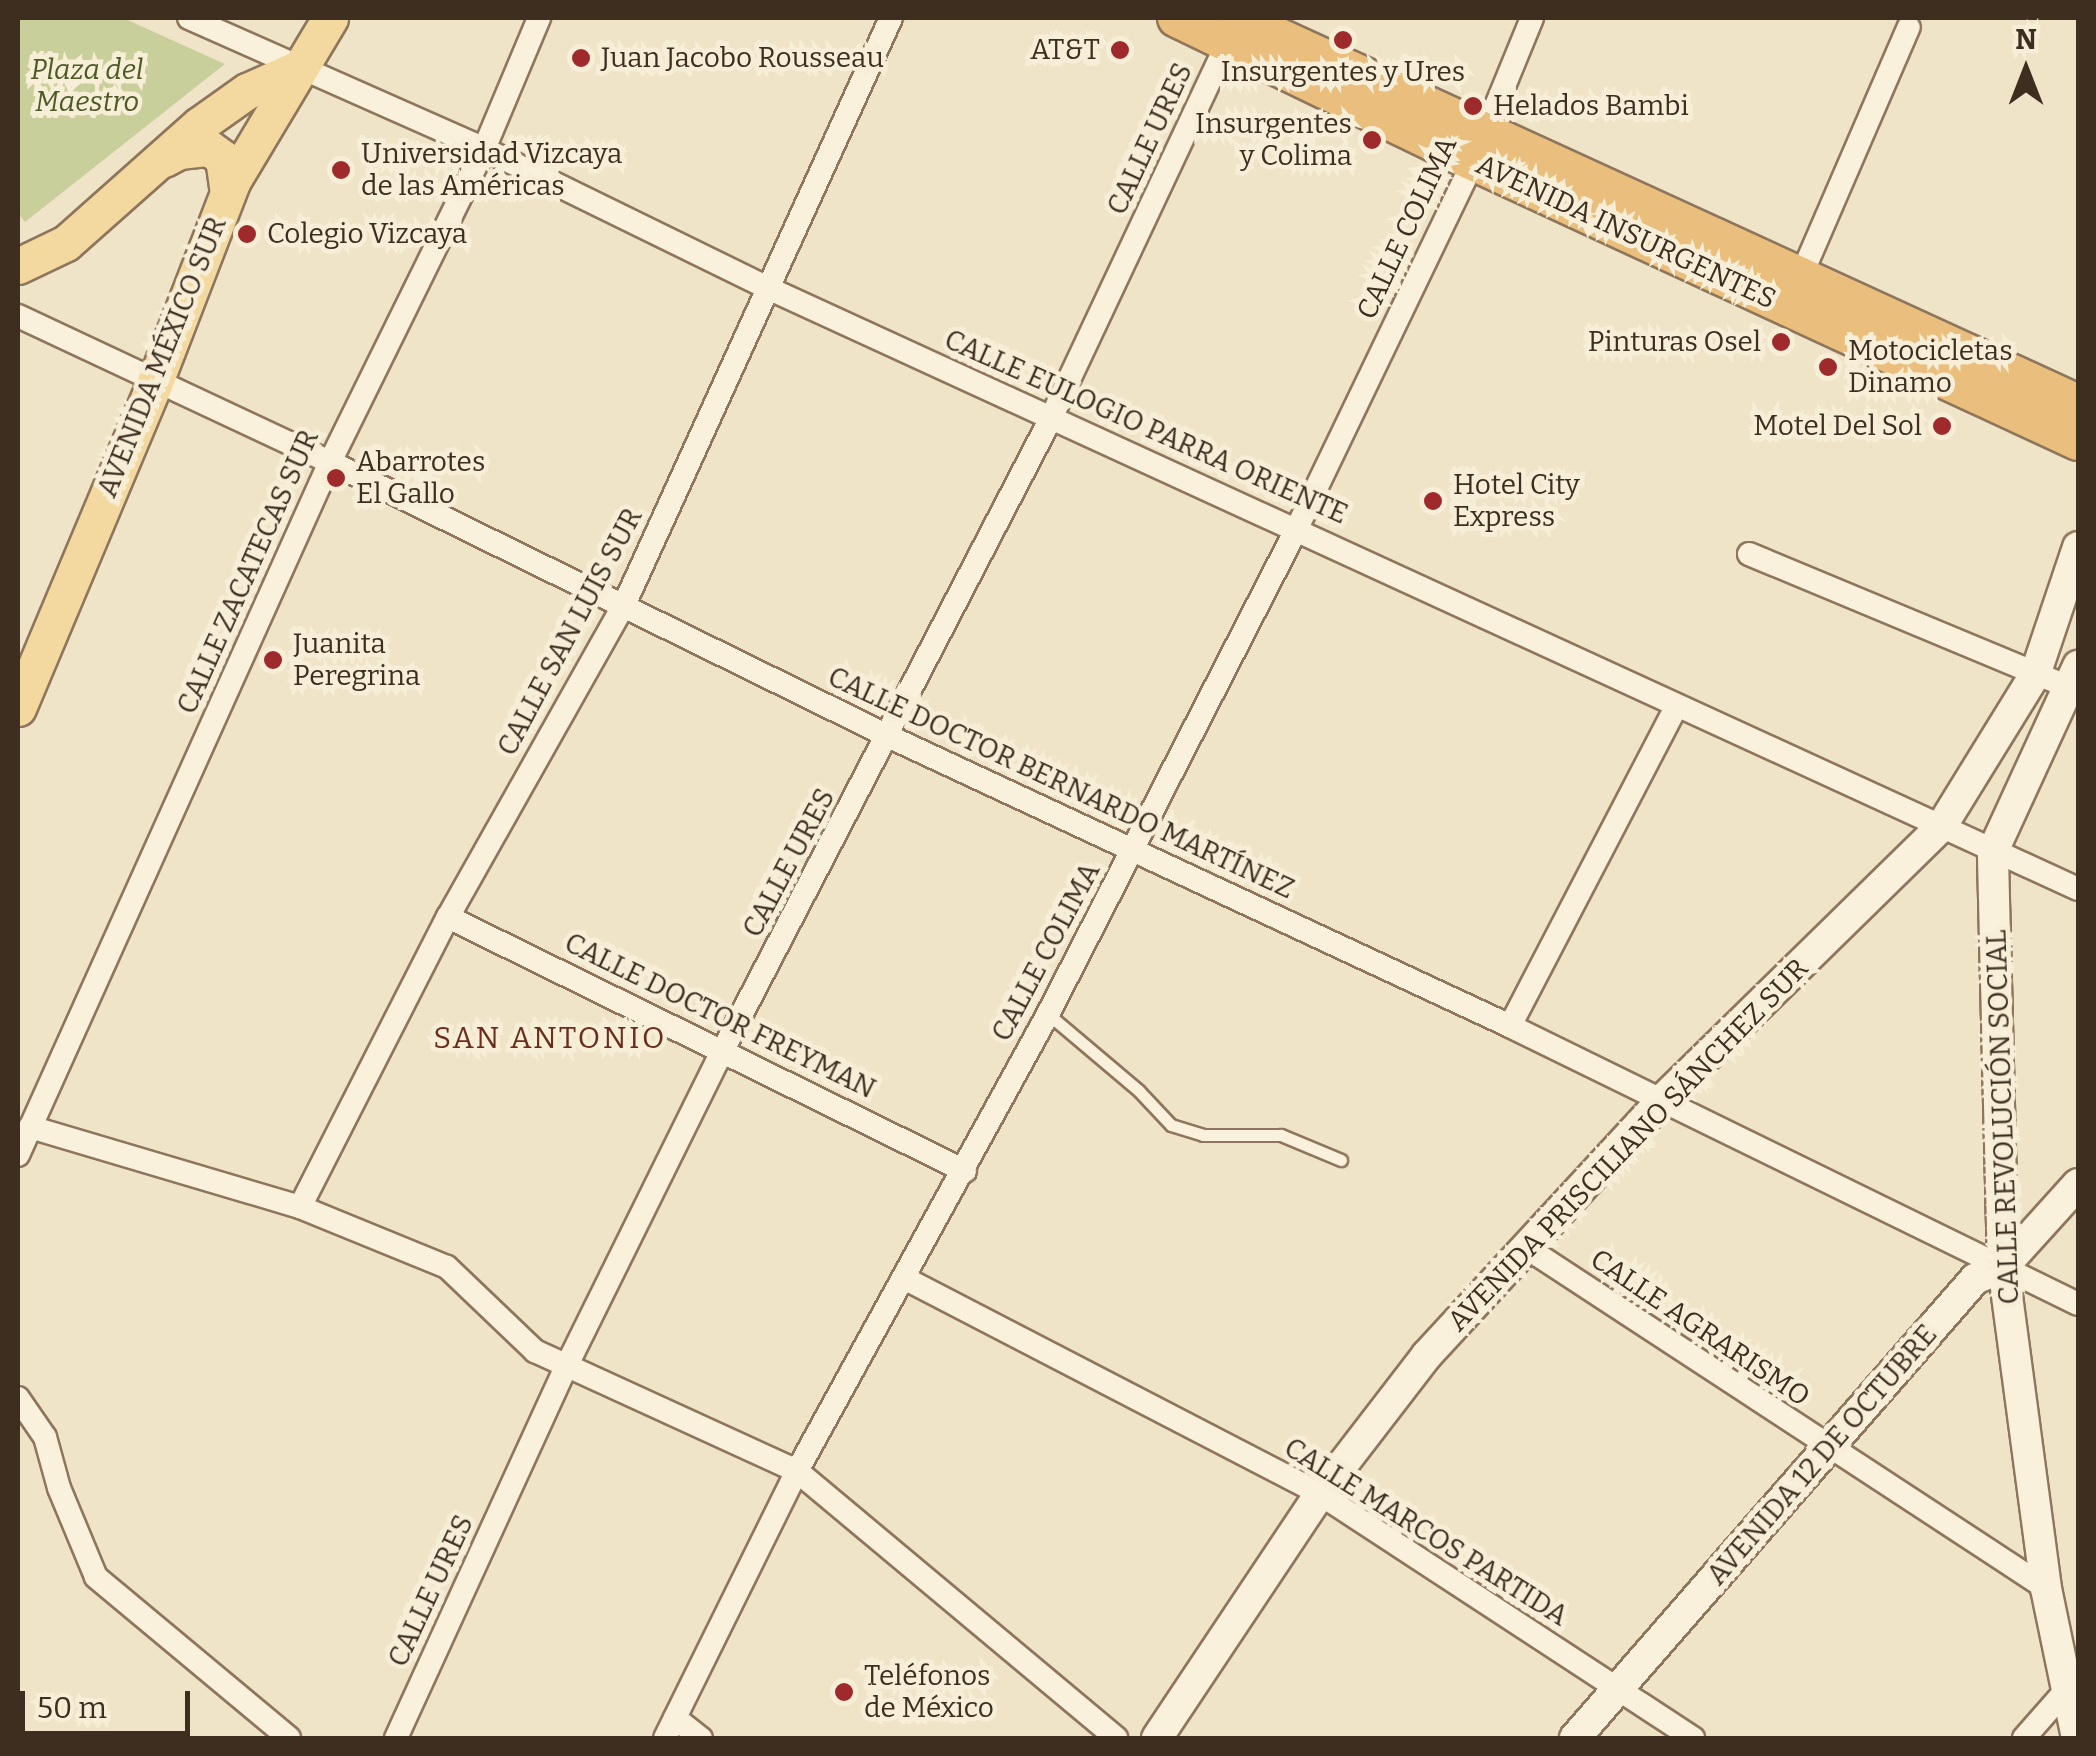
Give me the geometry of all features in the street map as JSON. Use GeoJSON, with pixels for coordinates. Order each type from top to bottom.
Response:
{"type":"FeatureCollection","features":[{"type":"Feature","properties":{"kind":"highway","name":"AVENIDA INSURGENTES"},"geometry":{"type":"LineString","coordinates":[[1176,18],[1235,24],[2078,441]]}},
{"type":"Feature","properties":{"kind":"highway","name":"AVENIDA INSURGENTES"},"geometry":{"type":"LineString","coordinates":[[1480,146],[1801,276],[2078,404]]}},
{"type":"Feature","properties":{"kind":"main road","name":"AVENIDA MÉXICO SUR"},"geometry":{"type":"LineString","coordinates":[[18,708],[155,382],[228,192],[330,18]]}},
{"type":"Feature","properties":{"kind":"main road"},"geometry":{"type":"LineString","coordinates":[[18,266],[66,243],[155,164],[247,91],[301,67]]}},
{"type":"Feature","properties":{"kind":"main road"},"geometry":{"type":"LineString","coordinates":[[155,164],[180,151],[209,148],[223,158],[228,192]]}},
{"type":"Feature","properties":{"kind":"main road","name":"AVENIDA PRISCILIANO SÁNCHEZ SUR"},"geometry":{"type":"LineString","coordinates":[[1157,1738],[1320,1494],[1426,1355],[1662,1100],[1941,827],[2035,675],[2078,547]]}},
{"type":"Feature","properties":{"kind":"main road"},"geometry":{"type":"LineString","coordinates":[[1993,851],[2075,677]]}},
{"type":"Feature","properties":{"kind":"main road","name":"CALLE REVOLUCIÓN SOCIAL"},"geometry":{"type":"LineString","coordinates":[[1993,851],[2004,1266],[2046,1588],[2073,1682],[2077,1738]]}},
{"type":"Feature","properties":{"kind":"main road","name":"AVENIDA 12 DE OCTUBRE"},"geometry":{"type":"LineString","coordinates":[[1575,1738],[1975,1279],[2004,1266],[2078,1184]]}},
{"type":"Feature","properties":{"kind":"street","name":"CALLE EULOGIO PARRA ORIENTE"},"geometry":{"type":"LineString","coordinates":[[189,18],[484,149],[770,288],[2078,890]]}},
{"type":"Feature","properties":{"kind":"street","name":"CALLE ZACATECAS SUR"},"geometry":{"type":"LineString","coordinates":[[18,1155],[330,462],[484,149],[539,18]]}},
{"type":"Feature","properties":{"kind":"street","name":"CALLE SAN LUIS SUR"},"geometry":{"type":"LineString","coordinates":[[300,1207],[448,917],[624,605],[891,18]]}},
{"type":"Feature","properties":{"kind":"street","name":"CALLE COLIMA"},"geometry":{"type":"LineString","coordinates":[[670,1728],[797,1471],[965,1171],[1298,528],[1480,146],[1532,18]]}},
{"type":"Feature","properties":{"kind":"street","name":"CALLE URES"},"geometry":{"type":"LineString","coordinates":[[396,1738],[568,1363],[724,1050],[890,737],[1052,418],[1235,24]]}},
{"type":"Feature","properties":{"kind":"street"},"geometry":{"type":"LineString","coordinates":[[1801,276],[1909,27]]}},
{"type":"Feature","properties":{"kind":"street","name":"CALLE DOCTOR BERNARDO MARTÍNEZ"},"geometry":{"type":"LineString","coordinates":[[18,316],[330,462],[890,737],[1510,1026],[2078,1304]]}},
{"type":"Feature","properties":{"kind":"street"},"geometry":{"type":"LineString","coordinates":[[1749,554],[2035,675],[2075,677]]}},
{"type":"Feature","properties":{"kind":"street"},"geometry":{"type":"LineString","coordinates":[[1510,1026],[1676,707]]}},
{"type":"Feature","properties":{"kind":"street","name":"CALLE DOCTOR FREYMAN"},"geometry":{"type":"LineString","coordinates":[[448,917],[965,1171]]}},
{"type":"Feature","properties":{"kind":"street"},"geometry":{"type":"LineString","coordinates":[[30,1126],[300,1207],[447,1266],[535,1351],[797,1471],[1116,1738]]}},
{"type":"Feature","properties":{"kind":"street","name":"CALLE AGRARISMO"},"geometry":{"type":"LineString","coordinates":[[1524,1246],[2046,1588]]}},
{"type":"Feature","properties":{"kind":"street","name":"CALLE MARCOS PARTIDA"},"geometry":{"type":"LineString","coordinates":[[906,1279],[1320,1494],[1693,1738]]}},
{"type":"Feature","properties":{"kind":"street"},"geometry":{"type":"LineString","coordinates":[[18,1398],[45,1437],[59,1488],[96,1577],[289,1738]]}},
{"type":"Feature","properties":{"kind":"street"},"geometry":{"type":"LineString","coordinates":[[2024,1738],[2073,1682]]}},
{"type":"Feature","properties":{"kind":"street"},"geometry":{"type":"LineString","coordinates":[[670,1728],[702,1738]]}},
{"type":"Feature","properties":{"kind":"lane"},"geometry":{"type":"LineString","coordinates":[[1048,1014],[1139,1091],[1171,1126],[1202,1135],[1281,1135],[1340,1160]]}},
{"type":"Feature","properties":{"kind":"green space","name":"Plaza del Maestro"},"geometry":{"type":"Polygon","coordinates":[[[18,18],[123,18],[225,64],[25,222],[18,213],[18,18]]]}},
{"type":"Feature","properties":{"kind":"place","name":"Insurgentes y Ures"},"geometry":{"type":"Point","coordinates":[1343,40]}},
{"type":"Feature","properties":{"kind":"place","name":"AT&T"},"geometry":{"type":"Point","coordinates":[1120,50]}},
{"type":"Feature","properties":{"kind":"place","name":"Juan Jacobo Rousseau"},"geometry":{"type":"Point","coordinates":[581,58]}},
{"type":"Feature","properties":{"kind":"place","name":"Helados Bambi"},"geometry":{"type":"Point","coordinates":[1473,106]}},
{"type":"Feature","properties":{"kind":"place","name":"Insurgentes y Colima"},"geometry":{"type":"Point","coordinates":[1372,140]}},
{"type":"Feature","properties":{"kind":"place","name":"Universidad Vizcaya de las Américas"},"geometry":{"type":"Point","coordinates":[341,170]}},
{"type":"Feature","properties":{"kind":"place","name":"Colegio Vizcaya"},"geometry":{"type":"Point","coordinates":[247,234]}},
{"type":"Feature","properties":{"kind":"place","name":"Pinturas Osel"},"geometry":{"type":"Point","coordinates":[1781,342]}},
{"type":"Feature","properties":{"kind":"place","name":"Motocicletas Dinamo"},"geometry":{"type":"Point","coordinates":[1828,367]}},
{"type":"Feature","properties":{"kind":"place","name":"Motel Del Sol"},"geometry":{"type":"Point","coordinates":[1942,426]}},
{"type":"Feature","properties":{"kind":"place","name":"Abarrotes El Gallo"},"geometry":{"type":"Point","coordinates":[336,478]}},
{"type":"Feature","properties":{"kind":"place","name":"Hotel City Express"},"geometry":{"type":"Point","coordinates":[1433,501]}},
{"type":"Feature","properties":{"kind":"place","name":"Juanita Peregrina"},"geometry":{"type":"Point","coordinates":[273,660]}},
{"type":"Feature","properties":{"kind":"place","name":"Teléfonos de México"},"geometry":{"type":"Point","coordinates":[844,1692]}},
{"type":"Feature","properties":{"kind":"district","name":"SAN ANTONIO"},"geometry":{"type":"Point","coordinates":[550,1038]}}]}
